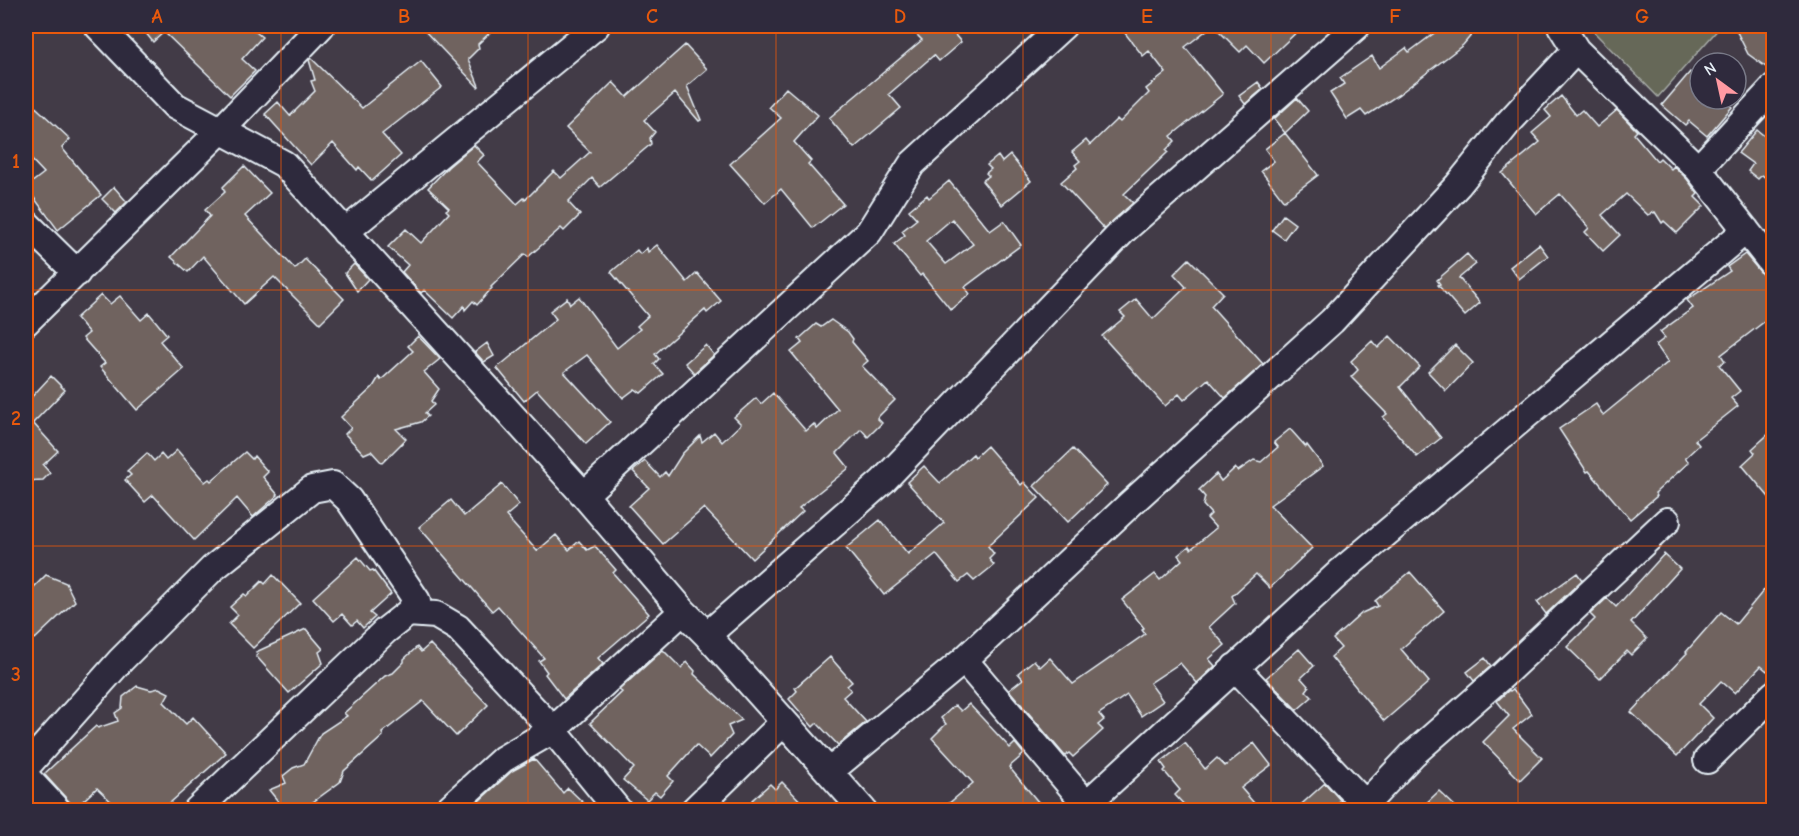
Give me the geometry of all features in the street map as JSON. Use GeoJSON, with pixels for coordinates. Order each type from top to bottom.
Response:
{"type":"FeatureCollection","features":[{"type":"Feature","properties":{"kind":"street"},"geometry":{"type":"LineString","coordinates":[[98,26],[175,106],[284,164],[584,495],[683,611],[863,810]]}},
{"type":"Feature","properties":{"kind":"street"},"geometry":{"type":"LineString","coordinates":[[26,322],[221,130],[321,26]]}},
{"type":"Feature","properties":{"kind":"street"},"geometry":{"type":"LineString","coordinates":[[345,232],[596,26]]}},
{"type":"Feature","properties":{"kind":"street"},"geometry":{"type":"LineString","coordinates":[[584,495],[869,232],[912,164],[1063,26]]}},
{"type":"Feature","properties":{"kind":"street"},"geometry":{"type":"LineString","coordinates":[[707,635],[883,481],[1124,230],[1357,26]]}},
{"type":"Feature","properties":{"kind":"street"},"geometry":{"type":"LineString","coordinates":[[1561,26],[1576,50],[1698,169],[1773,266]]}},
{"type":"Feature","properties":{"kind":"street"},"geometry":{"type":"LineString","coordinates":[[829,772],[964,660],[1129,505],[1332,321],[1458,185],[1508,123],[1576,50]]}},
{"type":"Feature","properties":{"kind":"street"},"geometry":{"type":"LineString","coordinates":[[1698,169],[1773,87]]}},
{"type":"Feature","properties":{"kind":"street"},"geometry":{"type":"LineString","coordinates":[[26,223],[76,273]]}},
{"type":"Feature","properties":{"kind":"street"},"geometry":{"type":"LineString","coordinates":[[964,660],[1083,808],[1339,573],[1746,230]]}},
{"type":"Feature","properties":{"kind":"street"},"geometry":{"type":"LineString","coordinates":[[26,767],[121,660],[212,569],[312,489],[333,485],[349,500],[417,601],[408,613],[385,631],[197,810]]}},
{"type":"Feature","properties":{"kind":"street"},"geometry":{"type":"LineString","coordinates":[[1235,667],[1363,808],[1413,754],[1502,676],[1667,521]]}},
{"type":"Feature","properties":{"kind":"street"},"geometry":{"type":"LineString","coordinates":[[447,810],[503,759],[553,730],[683,611]]}},
{"type":"Feature","properties":{"kind":"street"},"geometry":{"type":"LineString","coordinates":[[408,613],[436,615],[458,628],[553,730],[618,810]]}},
{"type":"Feature","properties":{"kind":"street"},"geometry":{"type":"LineString","coordinates":[[1707,760],[1773,694]]}},
{"type":"Feature","properties":{"kind":"street"},"geometry":{"type":"LineString","coordinates":[[694,810],[784,722]]}},
{"type":"Feature","properties":{"kind":"street"},"geometry":{"type":"LineString","coordinates":[[26,777],[57,810]]}},
{"type":"Feature","properties":{"kind":"green space"},"geometry":{"type":"Polygon","coordinates":[[[1588,26],[1721,26],[1699,51],[1688,51],[1688,63],[1658,97],[1588,26]]]}},
{"type":"Feature","properties":{"kind":"building"},"geometry":{"type":"Polygon","coordinates":[[[140,26],[248,26],[262,37],[242,59],[255,71],[230,96],[164,32],[153,42],[140,26]]]}},
{"type":"Feature","properties":{"kind":"building"},"geometry":{"type":"Polygon","coordinates":[[[420,26],[497,26],[478,44],[479,48],[468,59],[478,87],[420,26]]]}},
{"type":"Feature","properties":{"kind":"building"},"geometry":{"type":"Polygon","coordinates":[[[928,26],[967,26],[955,35],[961,42],[939,61],[934,55],[889,94],[901,108],[854,148],[829,118],[922,40],[917,35],[928,26]]]}},
{"type":"Feature","properties":{"kind":"building"},"geometry":{"type":"Polygon","coordinates":[[[1132,26],[1212,26],[1185,47],[1223,94],[1171,136],[1175,141],[1166,150],[1168,152],[1124,194],[1133,203],[1104,229],[1061,182],[1077,168],[1075,165],[1080,161],[1072,152],[1086,140],[1090,145],[1117,119],[1120,122],[1149,93],[1146,89],[1166,73],[1149,51],[1143,56],[1124,32],[1132,26]]]}},
{"type":"Feature","properties":{"kind":"building"},"geometry":{"type":"Polygon","coordinates":[[[1214,26],[1303,26],[1264,63],[1247,45],[1240,52],[1214,26]]]}},
{"type":"Feature","properties":{"kind":"building"},"geometry":{"type":"Polygon","coordinates":[[[1432,26],[1479,26],[1463,45],[1398,95],[1366,116],[1361,110],[1347,119],[1330,93],[1344,84],[1340,78],[1372,56],[1379,68],[1406,48],[1409,52],[1437,31],[1432,26]]]}},
{"type":"Feature","properties":{"kind":"building"},"geometry":{"type":"Polygon","coordinates":[[[1734,26],[1773,26],[1773,72],[1746,51],[1734,26]]]}},
{"type":"Feature","properties":{"kind":"building"},"geometry":{"type":"Polygon","coordinates":[[[685,45],[707,69],[687,86],[701,120],[699,121],[675,93],[644,120],[655,132],[650,138],[651,144],[600,187],[592,178],[568,202],[580,215],[564,231],[561,228],[528,257],[525,254],[491,287],[477,305],[473,301],[465,310],[464,306],[453,318],[424,290],[421,293],[402,272],[408,265],[388,247],[406,229],[421,243],[449,213],[446,210],[449,208],[428,188],[474,145],[484,155],[477,162],[517,204],[524,198],[525,200],[554,171],[561,178],[590,152],[566,128],[613,82],[627,97],[685,45]]]}},
{"type":"Feature","properties":{"kind":"building"},"geometry":{"type":"Polygon","coordinates":[[[311,58],[362,108],[421,61],[442,87],[382,134],[401,155],[372,181],[359,167],[357,170],[333,143],[311,165],[265,114],[278,102],[290,116],[315,91],[311,81],[315,80],[309,60],[311,58]]]}},
{"type":"Feature","properties":{"kind":"building"},"geometry":{"type":"Polygon","coordinates":[[[1688,74],[1688,111],[1729,111],[1707,136],[1689,121],[1685,125],[1662,105],[1688,74]]]}},
{"type":"Feature","properties":{"kind":"building"},"geometry":{"type":"Polygon","coordinates":[[[1258,82],[1263,89],[1245,104],[1239,96],[1258,82]]]}},
{"type":"Feature","properties":{"kind":"building"},"geometry":{"type":"Polygon","coordinates":[[[786,88],[818,115],[794,142],[811,161],[808,164],[843,204],[813,228],[781,189],[765,203],[730,164],[781,118],[769,107],[786,88]]]}},
{"type":"Feature","properties":{"kind":"building"},"geometry":{"type":"Polygon","coordinates":[[[1561,96],[1576,115],[1582,110],[1597,127],[1617,110],[1637,131],[1634,134],[1657,161],[1660,158],[1671,169],[1674,166],[1687,179],[1698,194],[1695,197],[1704,206],[1677,233],[1664,221],[1662,223],[1655,212],[1648,215],[1626,194],[1602,215],[1620,235],[1603,251],[1585,232],[1589,228],[1560,194],[1536,214],[1502,173],[1540,142],[1532,133],[1551,117],[1545,110],[1561,96]]]}},
{"type":"Feature","properties":{"kind":"building"},"geometry":{"type":"Polygon","coordinates":[[[26,98],[70,139],[62,148],[101,195],[58,230],[26,187],[44,173],[26,154],[26,98]]]}},
{"type":"Feature","properties":{"kind":"building"},"geometry":{"type":"Polygon","coordinates":[[[1297,98],[1308,111],[1285,133],[1274,119],[1297,98]]]}},
{"type":"Feature","properties":{"kind":"building"},"geometry":{"type":"Polygon","coordinates":[[[1757,130],[1773,143],[1773,184],[1762,175],[1758,179],[1748,171],[1753,164],[1738,153],[1757,130]]]}},
{"type":"Feature","properties":{"kind":"building"},"geometry":{"type":"Polygon","coordinates":[[[1285,133],[1318,175],[1284,201],[1261,171],[1274,161],[1265,149],[1285,133]]]}},
{"type":"Feature","properties":{"kind":"building"},"geometry":{"type":"Polygon","coordinates":[[[1010,155],[1031,181],[1002,205],[982,181],[989,176],[986,173],[991,169],[987,165],[998,156],[1002,162],[1010,155]]]}},
{"type":"Feature","properties":{"kind":"building"},"geometry":{"type":"Polygon","coordinates":[[[244,166],[270,193],[245,216],[295,269],[305,259],[344,299],[320,323],[274,277],[244,304],[203,256],[188,272],[171,257],[210,216],[205,210],[225,192],[223,187],[244,166]]]}},
{"type":"Feature","properties":{"kind":"building"},"geometry":{"type":"Polygon","coordinates":[[[949,181],[990,231],[1004,221],[1021,245],[965,287],[970,294],[951,310],[894,244],[905,235],[902,231],[917,219],[909,210],[927,195],[929,198],[949,181]],[[952,219],[926,241],[946,264],[973,244],[952,219]]]}},
{"type":"Feature","properties":{"kind":"building"},"geometry":{"type":"Polygon","coordinates":[[[114,187],[127,202],[116,213],[102,199],[114,187]]]}},
{"type":"Feature","properties":{"kind":"building"},"geometry":{"type":"Polygon","coordinates":[[[1283,215],[1295,224],[1284,239],[1272,230],[1283,215]]]}},
{"type":"Feature","properties":{"kind":"building"},"geometry":{"type":"Polygon","coordinates":[[[1539,244],[1548,256],[1519,279],[1510,267],[1539,244]]]}},
{"type":"Feature","properties":{"kind":"building"},"geometry":{"type":"Polygon","coordinates":[[[657,245],[687,282],[697,273],[721,301],[707,313],[705,310],[655,354],[659,359],[654,364],[663,374],[641,393],[635,389],[623,398],[587,355],[564,372],[610,422],[586,444],[537,390],[524,401],[497,368],[556,319],[550,311],[567,298],[570,304],[579,297],[617,348],[640,329],[637,326],[648,316],[611,272],[637,250],[640,254],[647,248],[648,252],[657,245]]]}},
{"type":"Feature","properties":{"kind":"building"},"geometry":{"type":"Polygon","coordinates":[[[1467,254],[1476,264],[1459,278],[1480,303],[1465,316],[1438,285],[1440,284],[1437,280],[1467,254]]]}},
{"type":"Feature","properties":{"kind":"building"},"geometry":{"type":"Polygon","coordinates":[[[1745,254],[1773,287],[1773,315],[1721,355],[1725,361],[1719,365],[1740,391],[1731,398],[1738,406],[1695,440],[1699,445],[1685,458],[1689,462],[1655,493],[1657,496],[1630,519],[1589,471],[1587,472],[1559,429],[1596,404],[1603,415],[1668,362],[1656,345],[1665,338],[1660,332],[1693,308],[1687,300],[1730,271],[1727,267],[1745,254]]]}},
{"type":"Feature","properties":{"kind":"building"},"geometry":{"type":"Polygon","coordinates":[[[1189,259],[1223,293],[1211,306],[1263,364],[1225,398],[1208,379],[1184,400],[1179,394],[1165,406],[1102,336],[1125,317],[1120,312],[1136,299],[1153,319],[1186,287],[1174,274],[1189,259]]]}},
{"type":"Feature","properties":{"kind":"building"},"geometry":{"type":"Polygon","coordinates":[[[354,264],[368,279],[357,291],[345,273],[354,264]]]}},
{"type":"Feature","properties":{"kind":"building"},"geometry":{"type":"Polygon","coordinates":[[[101,295],[110,304],[120,296],[141,320],[149,313],[167,335],[160,341],[184,369],[137,410],[100,367],[105,363],[83,338],[89,333],[76,318],[101,295]]]}},
{"type":"Feature","properties":{"kind":"building"},"geometry":{"type":"Polygon","coordinates":[[[831,320],[848,332],[853,339],[852,342],[868,361],[862,366],[895,400],[877,418],[882,423],[868,437],[861,429],[837,453],[849,468],[799,508],[803,511],[752,559],[704,508],[663,544],[629,506],[649,488],[633,471],[645,461],[660,477],[665,472],[668,476],[682,454],[700,436],[702,442],[714,432],[722,442],[741,424],[734,417],[756,398],[761,404],[773,393],[806,431],[814,424],[817,429],[838,409],[791,352],[802,343],[799,339],[816,324],[821,327],[831,320]]]}},
{"type":"Feature","properties":{"kind":"building"},"geometry":{"type":"Polygon","coordinates":[[[418,336],[440,359],[424,372],[439,389],[431,401],[434,405],[425,413],[428,416],[421,422],[396,429],[406,439],[382,463],[371,451],[364,454],[345,434],[351,428],[341,417],[373,387],[379,377],[381,380],[413,351],[408,346],[418,336]]]}},
{"type":"Feature","properties":{"kind":"building"},"geometry":{"type":"Polygon","coordinates":[[[1390,336],[1420,367],[1400,387],[1441,438],[1417,457],[1383,417],[1387,414],[1351,377],[1358,370],[1351,361],[1372,341],[1378,348],[1390,336]]]}},
{"type":"Feature","properties":{"kind":"building"},"geometry":{"type":"Polygon","coordinates":[[[487,343],[494,356],[484,362],[475,352],[487,343]]]}},
{"type":"Feature","properties":{"kind":"building"},"geometry":{"type":"Polygon","coordinates":[[[706,345],[714,355],[694,373],[685,363],[706,345]]]}},
{"type":"Feature","properties":{"kind":"building"},"geometry":{"type":"Polygon","coordinates":[[[1455,345],[1473,363],[1446,391],[1428,372],[1455,345]]]}},
{"type":"Feature","properties":{"kind":"building"},"geometry":{"type":"Polygon","coordinates":[[[51,376],[65,390],[33,423],[58,451],[43,465],[50,473],[43,480],[26,481],[26,403],[51,376]]]}},
{"type":"Feature","properties":{"kind":"building"},"geometry":{"type":"Polygon","coordinates":[[[1290,429],[1306,447],[1307,445],[1323,466],[1270,505],[1312,548],[1270,588],[1256,574],[1232,596],[1235,603],[1209,627],[1225,645],[1209,659],[1215,666],[1197,683],[1180,663],[1150,683],[1163,701],[1141,716],[1127,695],[1099,714],[1104,720],[1098,725],[1103,730],[1073,757],[1069,753],[1065,756],[1009,690],[1023,679],[1018,673],[1034,660],[1040,667],[1050,658],[1073,684],[1145,634],[1142,630],[1144,628],[1122,600],[1155,574],[1160,580],[1182,560],[1178,555],[1189,546],[1191,549],[1216,528],[1207,518],[1211,514],[1203,505],[1205,497],[1199,490],[1216,474],[1221,481],[1235,468],[1238,471],[1254,460],[1261,462],[1278,447],[1274,442],[1290,429]]]}},
{"type":"Feature","properties":{"kind":"building"},"geometry":{"type":"Polygon","coordinates":[[[1773,430],[1773,502],[1742,465],[1755,453],[1752,449],[1773,430]]]}},
{"type":"Feature","properties":{"kind":"building"},"geometry":{"type":"Polygon","coordinates":[[[987,446],[1021,485],[1024,482],[1039,498],[988,546],[994,554],[989,559],[994,565],[974,581],[968,575],[959,582],[936,554],[884,595],[846,548],[880,520],[908,554],[944,523],[907,482],[924,466],[940,483],[973,454],[975,457],[987,446]]]}},
{"type":"Feature","properties":{"kind":"building"},"geometry":{"type":"Polygon","coordinates":[[[1073,449],[1107,485],[1068,522],[1034,486],[1073,449]]]}},
{"type":"Feature","properties":{"kind":"building"},"geometry":{"type":"Polygon","coordinates":[[[177,450],[205,482],[209,479],[211,481],[245,452],[252,459],[254,456],[268,472],[263,477],[278,495],[253,517],[237,498],[194,540],[153,495],[145,502],[125,480],[131,475],[127,471],[147,453],[154,461],[161,454],[166,460],[177,450]]]}},
{"type":"Feature","properties":{"kind":"building"},"geometry":{"type":"Polygon","coordinates":[[[502,484],[519,505],[506,516],[537,551],[556,535],[569,550],[579,541],[587,550],[595,546],[616,570],[613,573],[649,614],[598,658],[603,664],[564,699],[545,674],[547,672],[539,661],[544,658],[498,606],[492,611],[419,527],[451,500],[464,516],[502,484]]]}},
{"type":"Feature","properties":{"kind":"building"},"geometry":{"type":"Polygon","coordinates":[[[1664,554],[1680,569],[1631,623],[1647,639],[1631,655],[1627,651],[1600,679],[1567,647],[1595,619],[1590,614],[1607,598],[1616,607],[1664,554]]]}},
{"type":"Feature","properties":{"kind":"building"},"geometry":{"type":"Polygon","coordinates":[[[358,557],[370,571],[373,570],[391,594],[370,613],[375,617],[363,628],[357,621],[352,625],[342,614],[334,621],[313,598],[358,557]]]}},
{"type":"Feature","properties":{"kind":"building"},"geometry":{"type":"Polygon","coordinates":[[[1410,572],[1444,611],[1401,649],[1429,682],[1384,721],[1331,657],[1341,648],[1333,639],[1362,613],[1378,606],[1375,601],[1410,572]]]}},
{"type":"Feature","properties":{"kind":"building"},"geometry":{"type":"Polygon","coordinates":[[[1577,573],[1582,580],[1546,614],[1537,602],[1577,573]]]}},
{"type":"Feature","properties":{"kind":"building"},"geometry":{"type":"Polygon","coordinates":[[[46,575],[66,583],[75,601],[35,639],[26,629],[26,595],[46,575]]]}},
{"type":"Feature","properties":{"kind":"building"},"geometry":{"type":"Polygon","coordinates":[[[273,575],[300,603],[253,648],[229,624],[238,615],[230,607],[244,594],[247,596],[262,581],[265,584],[273,575]]]}},
{"type":"Feature","properties":{"kind":"building"},"geometry":{"type":"Polygon","coordinates":[[[1773,579],[1773,664],[1767,671],[1761,666],[1735,693],[1721,681],[1699,704],[1713,718],[1677,756],[1631,712],[1687,653],[1721,612],[1736,624],[1773,579]]]}},
{"type":"Feature","properties":{"kind":"building"},"geometry":{"type":"Polygon","coordinates":[[[306,629],[323,649],[319,652],[323,663],[289,693],[256,656],[258,654],[256,652],[306,629]]]}},
{"type":"Feature","properties":{"kind":"building"},"geometry":{"type":"Polygon","coordinates":[[[430,644],[488,705],[456,736],[423,701],[382,733],[383,736],[344,771],[340,782],[302,810],[285,810],[269,790],[286,783],[283,776],[293,768],[304,764],[321,733],[347,716],[344,713],[385,676],[393,673],[417,647],[421,652],[430,644]]]}},
{"type":"Feature","properties":{"kind":"building"},"geometry":{"type":"Polygon","coordinates":[[[1299,649],[1314,666],[1301,678],[1309,687],[1306,691],[1312,697],[1297,710],[1266,678],[1299,649]]]}},
{"type":"Feature","properties":{"kind":"building"},"geometry":{"type":"Polygon","coordinates":[[[663,650],[681,668],[687,662],[695,671],[694,674],[742,720],[728,726],[732,735],[710,758],[696,745],[668,776],[673,781],[660,796],[655,792],[647,800],[623,780],[634,768],[590,723],[622,692],[619,690],[663,650]]]}},
{"type":"Feature","properties":{"kind":"building"},"geometry":{"type":"Polygon","coordinates":[[[830,657],[852,682],[847,686],[851,690],[843,697],[866,722],[838,745],[817,723],[813,727],[789,699],[797,691],[795,688],[830,657]]]}},
{"type":"Feature","properties":{"kind":"building"},"geometry":{"type":"Polygon","coordinates":[[[1485,658],[1491,666],[1474,681],[1467,672],[1485,658]]]}},
{"type":"Feature","properties":{"kind":"building"},"geometry":{"type":"Polygon","coordinates":[[[137,686],[151,690],[159,688],[169,693],[164,702],[186,724],[193,717],[226,753],[162,810],[120,810],[97,788],[75,808],[44,774],[96,726],[98,728],[118,721],[115,713],[122,708],[123,697],[137,686]]]}},
{"type":"Feature","properties":{"kind":"building"},"geometry":{"type":"Polygon","coordinates":[[[1513,689],[1532,714],[1513,729],[1542,758],[1520,780],[1483,742],[1509,716],[1497,701],[1513,689]]]}},
{"type":"Feature","properties":{"kind":"building"},"geometry":{"type":"Polygon","coordinates":[[[969,704],[1010,748],[1015,743],[1024,754],[1009,767],[1045,810],[941,810],[973,783],[932,738],[946,724],[941,718],[955,705],[961,711],[969,704]]]}},
{"type":"Feature","properties":{"kind":"building"},"geometry":{"type":"Polygon","coordinates":[[[1185,743],[1205,769],[1217,758],[1225,766],[1254,743],[1271,765],[1241,788],[1260,810],[1189,810],[1175,795],[1180,790],[1164,771],[1166,769],[1161,762],[1185,743]]]}},
{"type":"Feature","properties":{"kind":"building"},"geometry":{"type":"Polygon","coordinates":[[[534,759],[563,793],[568,788],[591,810],[469,810],[512,771],[534,759]]]}},
{"type":"Feature","properties":{"kind":"building"},"geometry":{"type":"Polygon","coordinates":[[[782,782],[809,810],[746,810],[754,803],[752,800],[770,784],[775,789],[782,782]]]}},
{"type":"Feature","properties":{"kind":"building"},"geometry":{"type":"Polygon","coordinates":[[[1325,783],[1341,801],[1331,810],[1295,810],[1325,783]]]}},
{"type":"Feature","properties":{"kind":"building"},"geometry":{"type":"Polygon","coordinates":[[[1439,791],[1459,810],[1419,810],[1439,791]]]}}]}
